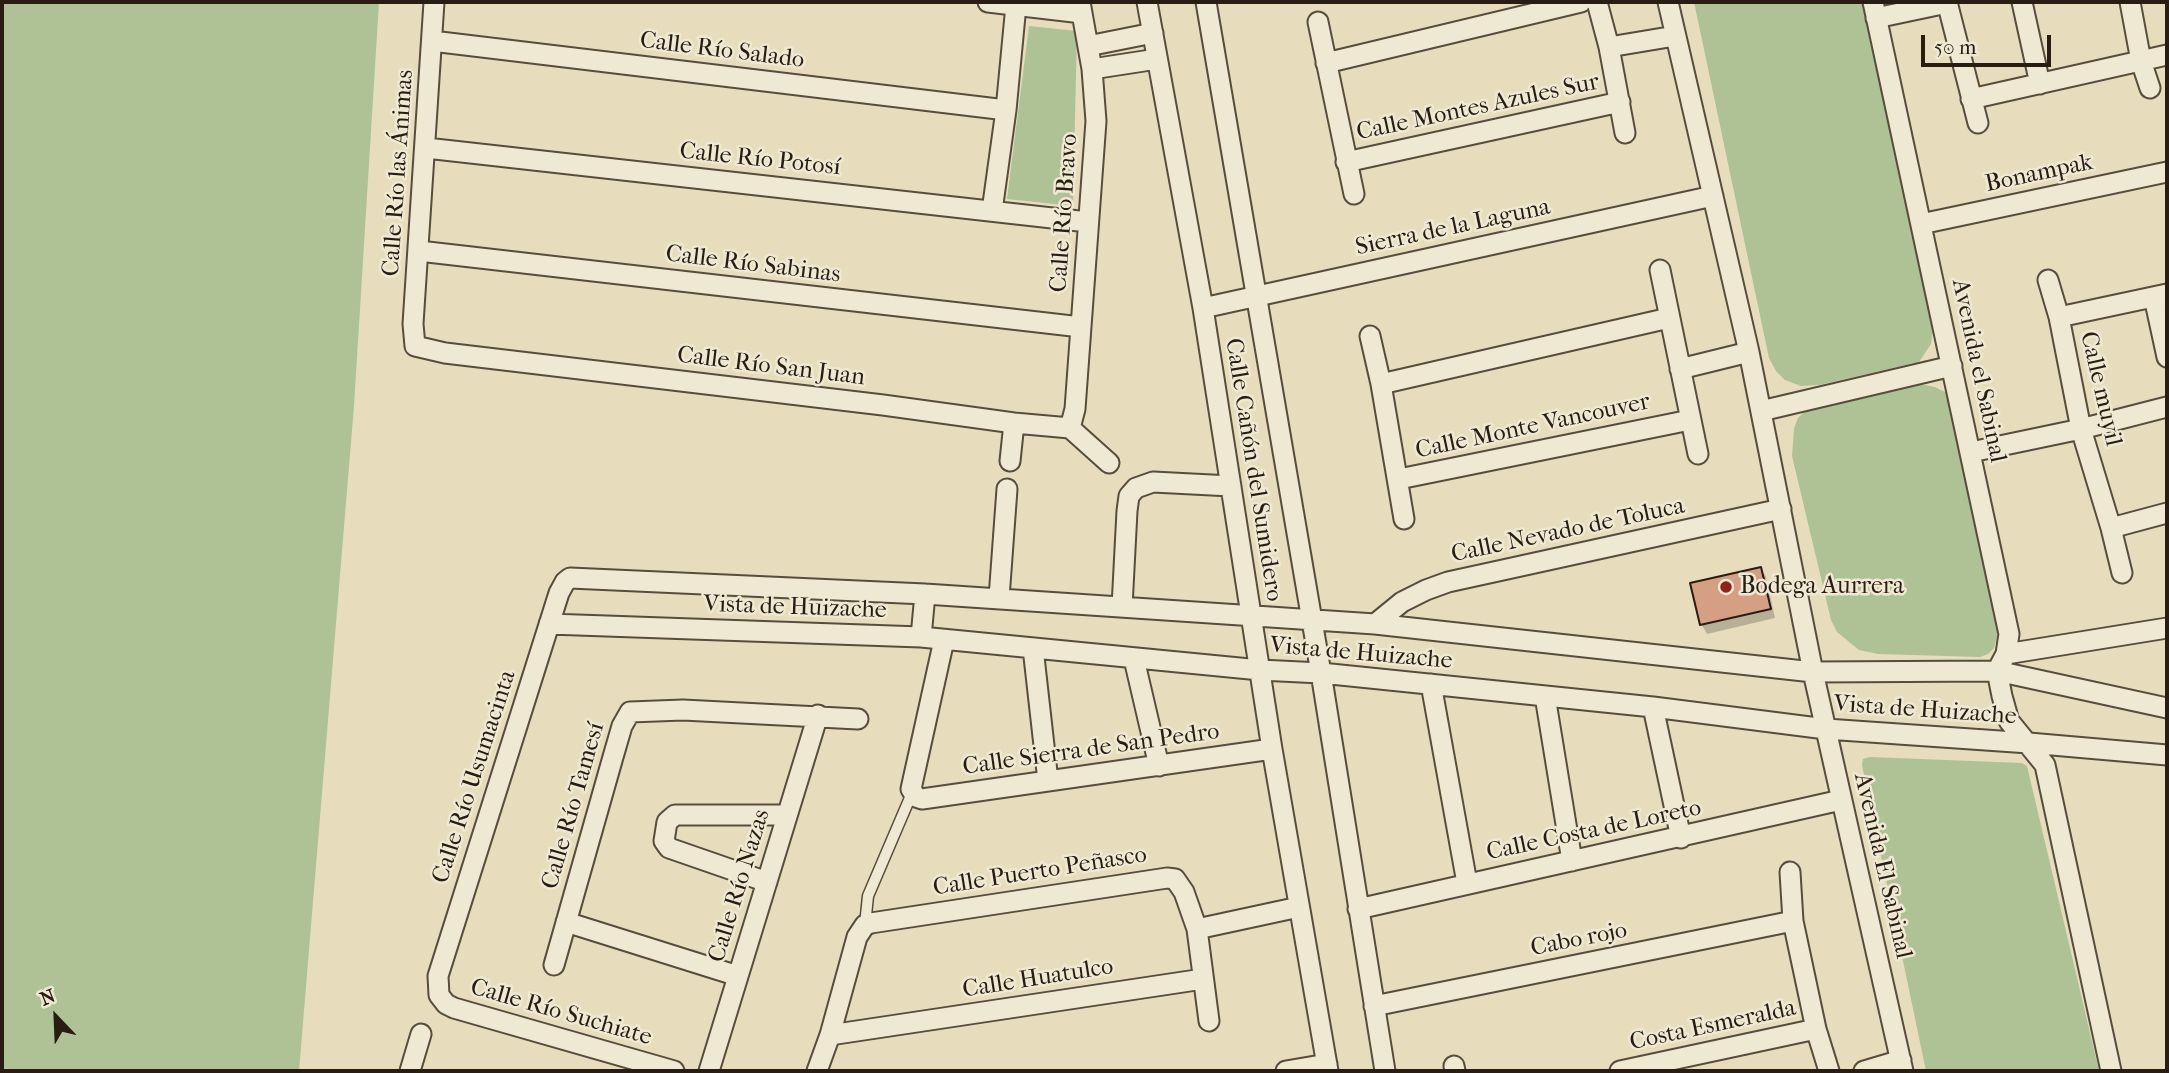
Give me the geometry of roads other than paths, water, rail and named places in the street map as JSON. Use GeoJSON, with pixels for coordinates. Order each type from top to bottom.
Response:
{"type":"FeatureCollection","features":[{"type":"Feature","properties":{"kind":"street","name":"Calle Río las Ánimas"},"geometry":{"type":"LineString","coordinates":[[415,346],[413,324],[434,2]]}},
{"type":"Feature","properties":{"kind":"street"},"geometry":{"type":"LineString","coordinates":[[988,2],[1081,7]]}},
{"type":"Feature","properties":{"kind":"street","name":"Calle Cañón del Sumidero"},"geometry":{"type":"LineString","coordinates":[[1147,2],[1203,308],[1272,749],[1328,1068]]}},
{"type":"Feature","properties":{"kind":"street","name":"Calle Cañón del Sumidero"},"geometry":{"type":"LineString","coordinates":[[1206,2],[1321,673],[1385,1071]]}},
{"type":"Feature","properties":{"kind":"street"},"geometry":{"type":"LineString","coordinates":[[1326,63],[1581,2]]}},
{"type":"Feature","properties":{"kind":"street"},"geometry":{"type":"LineString","coordinates":[[1597,2],[1609,47],[1625,132]]}},
{"type":"Feature","properties":{"kind":"street"},"geometry":{"type":"LineString","coordinates":[[1668,2],[1749,352],[1812,672]]}},
{"type":"Feature","properties":{"kind":"street"},"geometry":{"type":"LineString","coordinates":[[2022,2],[2040,84]]}},
{"type":"Feature","properties":{"kind":"street"},"geometry":{"type":"LineString","coordinates":[[2130,2],[2141,61],[2150,88]]}},
{"type":"Feature","properties":{"kind":"street"},"geometry":{"type":"LineString","coordinates":[[1874,10],[1947,3],[1978,123]]}},
{"type":"Feature","properties":{"kind":"street"},"geometry":{"type":"LineString","coordinates":[[992,211],[1006,110],[1016,5]]}},
{"type":"Feature","properties":{"kind":"street","name":"Calle Río Bravo"},"geometry":{"type":"LineString","coordinates":[[1070,428],[1075,408],[1096,121],[1092,69],[1081,7]]}},
{"type":"Feature","properties":{"kind":"street","name":"Avenida el Sabinal"},"geometry":{"type":"LineString","coordinates":[[1874,10],[2009,634],[2002,663],[2010,721],[2029,743]]}},
{"type":"Feature","properties":{"kind":"street"},"geometry":{"type":"LineString","coordinates":[[1318,22],[1354,194]]}},
{"type":"Feature","properties":{"kind":"street"},"geometry":{"type":"LineString","coordinates":[[1088,46],[1153,33]]}},
{"type":"Feature","properties":{"kind":"street"},"geometry":{"type":"LineString","coordinates":[[1609,47],[1675,36]]}},
{"type":"Feature","properties":{"kind":"street","name":"Calle Río Salado"},"geometry":{"type":"LineString","coordinates":[[432,41],[1006,110]]}},
{"type":"Feature","properties":{"kind":"street"},"geometry":{"type":"LineString","coordinates":[[1971,99],[2167,55]]}},
{"type":"Feature","properties":{"kind":"street"},"geometry":{"type":"LineString","coordinates":[[1092,69],[1157,59]]}},
{"type":"Feature","properties":{"kind":"street","name":"Calle Montes Azules Sur"},"geometry":{"type":"LineString","coordinates":[[1346,162],[1620,102]]}},
{"type":"Feature","properties":{"kind":"street","name":"Calle Río Potosí"},"geometry":{"type":"LineString","coordinates":[[426,148],[1088,222]]}},
{"type":"Feature","properties":{"kind":"street","name":"Bonampak"},"geometry":{"type":"LineString","coordinates":[[1921,224],[2167,172]]}},
{"type":"Feature","properties":{"kind":"street","name":"Sierra de la Laguna"},"geometry":{"type":"LineString","coordinates":[[1203,308],[1713,196]]}},
{"type":"Feature","properties":{"kind":"street","name":"Calle Río Sabinas"},"geometry":{"type":"LineString","coordinates":[[419,251],[1080,327]]}},
{"type":"Feature","properties":{"kind":"street"},"geometry":{"type":"LineString","coordinates":[[1660,270],[1698,454]]}},
{"type":"Feature","properties":{"kind":"street"},"geometry":{"type":"LineString","coordinates":[[2048,280],[2059,317]]}},
{"type":"Feature","properties":{"kind":"street","name":"Calle muyil"},"geometry":{"type":"LineString","coordinates":[[2122,573],[2081,429],[2059,317],[2161,295],[2167,357]]}},
{"type":"Feature","properties":{"kind":"street"},"geometry":{"type":"LineString","coordinates":[[1381,384],[1669,318]]}},
{"type":"Feature","properties":{"kind":"street","name":"Calle Monte Vancouver"},"geometry":{"type":"LineString","coordinates":[[1370,336],[1399,479],[1690,420]]}},
{"type":"Feature","properties":{"kind":"street","name":"Calle Río San Juan"},"geometry":{"type":"LineString","coordinates":[[415,346],[445,353],[1070,428]]}},
{"type":"Feature","properties":{"kind":"street"},"geometry":{"type":"LineString","coordinates":[[1680,369],[1749,352]]}},
{"type":"Feature","properties":{"kind":"street"},"geometry":{"type":"LineString","coordinates":[[1761,411],[1952,366]]}},
{"type":"Feature","properties":{"kind":"street"},"geometry":{"type":"LineString","coordinates":[[1971,452],[2081,429],[2167,407]]}},
{"type":"Feature","properties":{"kind":"street"},"geometry":{"type":"LineString","coordinates":[[1010,461],[1014,423]]}},
{"type":"Feature","properties":{"kind":"street"},"geometry":{"type":"LineString","coordinates":[[1070,428],[1109,463]]}},
{"type":"Feature","properties":{"kind":"street"},"geometry":{"type":"LineString","coordinates":[[1399,479],[1404,519]]}},
{"type":"Feature","properties":{"kind":"street"},"geometry":{"type":"LineString","coordinates":[[1122,607],[1127,511],[1129,496],[1136,488],[1153,482],[1231,486]]}},
{"type":"Feature","properties":{"kind":"street"},"geometry":{"type":"LineString","coordinates":[[999,598],[1007,489]]}},
{"type":"Feature","properties":{"kind":"street","name":"Calle Nevado de Toluca"},"geometry":{"type":"LineString","coordinates":[[1375,624],[1402,602],[1448,582],[1781,509]]}},
{"type":"Feature","properties":{"kind":"street"},"geometry":{"type":"LineString","coordinates":[[2111,528],[2167,513]]}},
{"type":"Feature","properties":{"kind":"street","name":"Vista de Huizache"},"geometry":{"type":"LineString","coordinates":[[570,578],[999,598],[1375,624],[1812,672],[2002,663],[2167,708]]}},
{"type":"Feature","properties":{"kind":"street","name":"Calle Río Usumacinta"},"geometry":{"type":"LineString","coordinates":[[439,995],[438,976],[561,586],[570,578]]}},
{"type":"Feature","properties":{"kind":"street"},"geometry":{"type":"LineString","coordinates":[[921,637],[925,594]]}},
{"type":"Feature","properties":{"kind":"street","name":"Vista de Huizache"},"geometry":{"type":"LineString","coordinates":[[549,624],[921,637],[1134,659],[1431,684],[1653,707],[1826,729],[2167,755]]}},
{"type":"Feature","properties":{"kind":"street"},"geometry":{"type":"LineString","coordinates":[[2002,663],[2167,628]]}},
{"type":"Feature","properties":{"kind":"street"},"geometry":{"type":"LineString","coordinates":[[914,795],[944,640]]}},
{"type":"Feature","properties":{"kind":"street"},"geometry":{"type":"LineString","coordinates":[[1033,648],[1048,781]]}},
{"type":"Feature","properties":{"kind":"street"},"geometry":{"type":"LineString","coordinates":[[1134,659],[1159,766]]}},
{"type":"Feature","properties":{"kind":"street","name":"Avenida El Sabinal"},"geometry":{"type":"LineString","coordinates":[[1812,672],[1902,1066]]}},
{"type":"Feature","properties":{"kind":"street"},"geometry":{"type":"LineString","coordinates":[[1431,684],[1466,883]]}},
{"type":"Feature","properties":{"kind":"street"},"geometry":{"type":"LineString","coordinates":[[1545,696],[1572,860]]}},
{"type":"Feature","properties":{"kind":"street"},"geometry":{"type":"LineString","coordinates":[[1653,707],[1681,838]]}},
{"type":"Feature","properties":{"kind":"street","name":"Calle Río Tamesí"},"geometry":{"type":"LineString","coordinates":[[738,976],[566,922],[615,747],[630,712],[683,710],[818,715]]}},
{"type":"Feature","properties":{"kind":"street"},"geometry":{"type":"LineString","coordinates":[[818,715],[858,719]]}},
{"type":"Feature","properties":{"kind":"street","name":"Calle Río Nazas"},"geometry":{"type":"LineString","coordinates":[[709,1071],[818,715]]}},
{"type":"Feature","properties":{"kind":"street"},"geometry":{"type":"LineString","coordinates":[[2029,743],[2045,765],[2111,1071]]}},
{"type":"Feature","properties":{"kind":"street","name":"Calle Sierra de San Pedro"},"geometry":{"type":"LineString","coordinates":[[914,795],[922,799],[1272,749]]}},
{"type":"Feature","properties":{"kind":"street","name":"Calle Costa de Loreto"},"geometry":{"type":"LineString","coordinates":[[1358,909],[1841,800]]}},
{"type":"Feature","properties":{"kind":"street"},"geometry":{"type":"LineString","coordinates":[[767,882],[669,848],[664,841],[667,822],[676,815],[788,815]]}},
{"type":"Feature","properties":{"kind":"street"},"geometry":{"type":"LineString","coordinates":[[1790,872],[1793,921],[1816,1029],[1829,1071]]}},
{"type":"Feature","properties":{"kind":"street","name":"Calle Puerto Peñasco"},"geometry":{"type":"LineString","coordinates":[[863,928],[871,923],[1167,878],[1175,879],[1184,892],[1197,929]]}},
{"type":"Feature","properties":{"kind":"street"},"geometry":{"type":"LineString","coordinates":[[1209,1021],[1197,929],[1299,907]]}},
{"type":"Feature","properties":{"kind":"street","name":"Cabo rojo"},"geometry":{"type":"LineString","coordinates":[[1374,1006],[1793,921]]}},
{"type":"Feature","properties":{"kind":"street"},"geometry":{"type":"LineString","coordinates":[[554,965],[566,922]]}},
{"type":"Feature","properties":{"kind":"street"},"geometry":{"type":"LineString","coordinates":[[817,1071],[831,1035],[863,928]]}},
{"type":"Feature","properties":{"kind":"street","name":"Calle Huatulco"},"geometry":{"type":"LineString","coordinates":[[831,1035],[1203,979]]}},
{"type":"Feature","properties":{"kind":"street","name":"Calle Río Suchiate"},"geometry":{"type":"LineString","coordinates":[[439,995],[446,1004],[454,1008],[674,1071]]}},
{"type":"Feature","properties":{"kind":"street","name":"Costa Esmeralda"},"geometry":{"type":"LineString","coordinates":[[1620,1071],[1816,1029]]}},
{"type":"Feature","properties":{"kind":"street"},"geometry":{"type":"LineString","coordinates":[[410,1071],[421,1034]]}},
{"type":"Feature","properties":{"kind":"street"},"geometry":{"type":"LineString","coordinates":[[1864,1071],[1902,1066]]}},
{"type":"Feature","properties":{"kind":"street"},"geometry":{"type":"LineString","coordinates":[[1286,1071],[1328,1068]]}},
{"type":"Feature","properties":{"kind":"lane"},"geometry":{"type":"LineString","coordinates":[[863,928],[868,896],[914,795]]}},
{"type":"Feature","properties":{"kind":"place","name":"Bodega Aurrera"},"geometry":{"type":"Point","coordinates":[1726,587]}}]}
